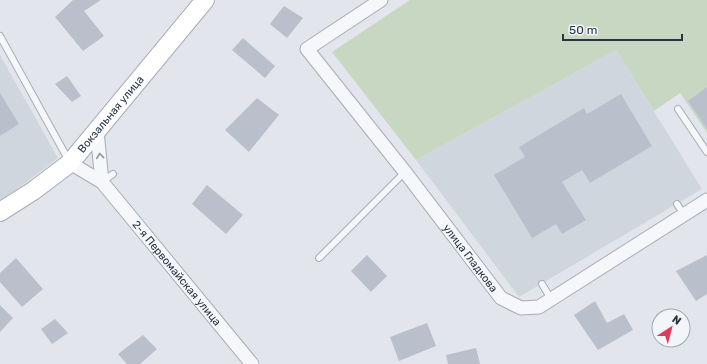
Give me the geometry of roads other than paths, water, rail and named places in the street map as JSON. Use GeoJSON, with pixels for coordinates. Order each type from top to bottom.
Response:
{"type":"FeatureCollection","features":[{"type":"Feature","properties":{"kind":"street","name":"Вокзальная улица"},"geometry":{"type":"LineString","coordinates":[[0,212],[19,196],[50,174],[70,163],[205,0]]}},
{"type":"Feature","properties":{"kind":"street","name":"улица Гладкова"},"geometry":{"type":"LineString","coordinates":[[381,0],[307,49],[405,172],[501,298],[521,308],[539,307],[680,210],[707,200]]}},
{"type":"Feature","properties":{"kind":"street"},"geometry":{"type":"LineString","coordinates":[[97,131],[107,178]]}},
{"type":"Feature","properties":{"kind":"street","name":"2-я Первомайская улица"},"geometry":{"type":"LineString","coordinates":[[70,163],[107,178],[252,364]]}},
{"type":"Feature","properties":{"kind":"lane"},"geometry":{"type":"LineString","coordinates":[[0,36],[70,163]]}},
{"type":"Feature","properties":{"kind":"lane"},"geometry":{"type":"LineString","coordinates":[[678,108],[707,152]]}},
{"type":"Feature","properties":{"kind":"lane"},"geometry":{"type":"LineString","coordinates":[[319,258],[405,172]]}},
{"type":"Feature","properties":{"kind":"lane"},"geometry":{"type":"LineString","coordinates":[[542,284],[551,299]]}}]}
